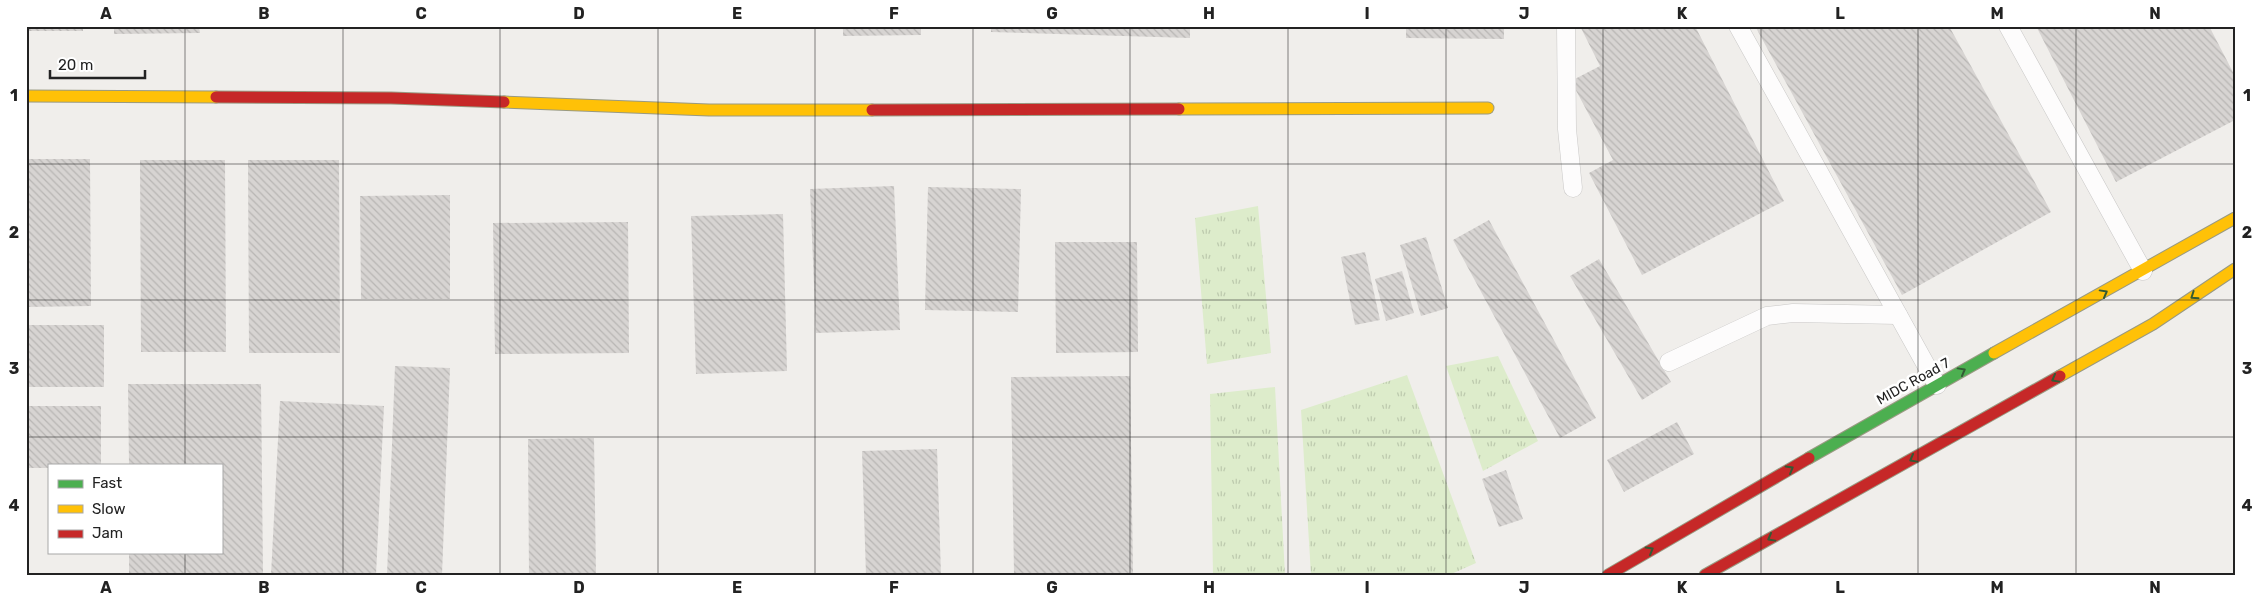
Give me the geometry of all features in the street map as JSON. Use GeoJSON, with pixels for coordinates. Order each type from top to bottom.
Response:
{"type":"FeatureCollection","features":[{"type":"Feature","properties":{"kind":"street"},"geometry":{"type":"LineString","coordinates":[[26,96],[391,98],[709,110],[1488,108]]}},
{"type":"Feature","properties":{"kind":"street","name":"MIDC Road 7"},"geometry":{"type":"LineString","coordinates":[[1608,575],[1937,385],[2235,218]]}},
{"type":"Feature","properties":{"kind":"street"},"geometry":{"type":"LineString","coordinates":[[1705,575],[2153,324],[2235,269]]}},
{"type":"Feature","properties":{"kind":"lane"},"geometry":{"type":"LineString","coordinates":[[1566,26],[1567,129],[1572,188]]}},
{"type":"Feature","properties":{"kind":"lane"},"geometry":{"type":"LineString","coordinates":[[1738,26],[1937,385]]}},
{"type":"Feature","properties":{"kind":"lane"},"geometry":{"type":"LineString","coordinates":[[2008,26],[2143,271]]}},
{"type":"Feature","properties":{"kind":"lane"},"geometry":{"type":"LineString","coordinates":[[1669,362],[1767,316],[1793,313],[1898,315]]}},
{"type":"Feature","properties":{"kind":"green space"},"geometry":{"type":"Polygon","coordinates":[[[1258,206],[1271,353],[1207,364],[1195,218],[1258,206]]]}},
{"type":"Feature","properties":{"kind":"green space"},"geometry":{"type":"Polygon","coordinates":[[[1498,356],[1538,441],[1483,471],[1446,366],[1498,356]]]}},
{"type":"Feature","properties":{"kind":"green space"},"geometry":{"type":"Polygon","coordinates":[[[1407,375],[1476,563],[1449,575],[1311,575],[1301,410],[1407,375]]]}},
{"type":"Feature","properties":{"kind":"green space"},"geometry":{"type":"Polygon","coordinates":[[[1275,387],[1285,575],[1213,575],[1210,394],[1275,387]]]}},
{"type":"Feature","properties":{"kind":"building"},"geometry":{"type":"Polygon","coordinates":[[[26,26],[83,26],[83,31],[26,31],[26,26]]]}},
{"type":"Feature","properties":{"kind":"building"},"geometry":{"type":"Polygon","coordinates":[[[114,26],[199,26],[200,33],[114,34],[114,26]]]}},
{"type":"Feature","properties":{"kind":"building"},"geometry":{"type":"Polygon","coordinates":[[[843,26],[921,26],[921,35],[843,36],[843,26]]]}},
{"type":"Feature","properties":{"kind":"building"},"geometry":{"type":"Polygon","coordinates":[[[991,26],[1190,26],[1190,38],[991,32],[991,26]]]}},
{"type":"Feature","properties":{"kind":"building"},"geometry":{"type":"Polygon","coordinates":[[[1406,26],[1504,26],[1504,39],[1406,38],[1406,26]]]}},
{"type":"Feature","properties":{"kind":"building"},"geometry":{"type":"Polygon","coordinates":[[[1580,26],[1695,26],[1784,201],[1642,275],[1589,173],[1613,160],[1571,81],[1600,66],[1580,26]]]}},
{"type":"Feature","properties":{"kind":"building"},"geometry":{"type":"Polygon","coordinates":[[[1755,26],[1949,26],[2051,212],[1902,295],[1755,26]]]}},
{"type":"Feature","properties":{"kind":"building"},"geometry":{"type":"Polygon","coordinates":[[[2036,26],[2209,26],[2235,76],[2235,120],[2116,182],[2036,26]]]}},
{"type":"Feature","properties":{"kind":"building"},"geometry":{"type":"Polygon","coordinates":[[[26,159],[90,159],[91,306],[26,307],[26,159]]]}},
{"type":"Feature","properties":{"kind":"building"},"geometry":{"type":"Polygon","coordinates":[[[140,160],[225,160],[226,352],[141,352],[140,160]]]}},
{"type":"Feature","properties":{"kind":"building"},"geometry":{"type":"Polygon","coordinates":[[[248,160],[339,160],[340,353],[249,353],[248,160]]]}},
{"type":"Feature","properties":{"kind":"building"},"geometry":{"type":"Polygon","coordinates":[[[894,186],[900,330],[816,333],[810,189],[894,186]]]}},
{"type":"Feature","properties":{"kind":"building"},"geometry":{"type":"Polygon","coordinates":[[[928,187],[1021,189],[1018,312],[925,310],[928,187]]]}},
{"type":"Feature","properties":{"kind":"building"},"geometry":{"type":"Polygon","coordinates":[[[450,195],[450,299],[361,299],[360,196],[450,195]]]}},
{"type":"Feature","properties":{"kind":"building"},"geometry":{"type":"Polygon","coordinates":[[[783,214],[787,371],[696,374],[691,216],[783,214]]]}},
{"type":"Feature","properties":{"kind":"building"},"geometry":{"type":"Polygon","coordinates":[[[1489,220],[1596,418],[1560,438],[1453,240],[1489,220]]]}},
{"type":"Feature","properties":{"kind":"building"},"geometry":{"type":"Polygon","coordinates":[[[628,222],[629,353],[495,354],[493,223],[628,222]]]}},
{"type":"Feature","properties":{"kind":"building"},"geometry":{"type":"Polygon","coordinates":[[[1426,237],[1448,308],[1421,316],[1400,245],[1426,237]]]}},
{"type":"Feature","properties":{"kind":"building"},"geometry":{"type":"Polygon","coordinates":[[[1055,242],[1137,242],[1138,352],[1056,353],[1055,242]]]}},
{"type":"Feature","properties":{"kind":"building"},"geometry":{"type":"Polygon","coordinates":[[[1365,252],[1380,320],[1355,325],[1341,257],[1365,252]]]}},
{"type":"Feature","properties":{"kind":"building"},"geometry":{"type":"Polygon","coordinates":[[[1599,259],[1671,382],[1642,400],[1570,276],[1599,259]]]}},
{"type":"Feature","properties":{"kind":"building"},"geometry":{"type":"Polygon","coordinates":[[[1402,271],[1414,313],[1386,321],[1375,279],[1402,271]]]}},
{"type":"Feature","properties":{"kind":"building"},"geometry":{"type":"Polygon","coordinates":[[[26,325],[104,325],[104,387],[26,387],[26,325]]]}},
{"type":"Feature","properties":{"kind":"building"},"geometry":{"type":"Polygon","coordinates":[[[395,366],[450,368],[442,575],[387,575],[395,366]]]}},
{"type":"Feature","properties":{"kind":"building"},"geometry":{"type":"Polygon","coordinates":[[[1130,376],[1133,575],[1014,575],[1011,377],[1130,376]]]}},
{"type":"Feature","properties":{"kind":"building"},"geometry":{"type":"Polygon","coordinates":[[[128,384],[261,384],[263,575],[129,575],[129,554],[222,554],[222,464],[129,464],[128,384]]]}},
{"type":"Feature","properties":{"kind":"building"},"geometry":{"type":"Polygon","coordinates":[[[280,401],[384,406],[376,575],[271,575],[280,401]]]}},
{"type":"Feature","properties":{"kind":"building"},"geometry":{"type":"Polygon","coordinates":[[[26,406],[101,406],[101,464],[48,464],[48,468],[26,468],[26,406]]]}},
{"type":"Feature","properties":{"kind":"building"},"geometry":{"type":"Polygon","coordinates":[[[1677,422],[1694,454],[1624,492],[1607,460],[1677,422]]]}},
{"type":"Feature","properties":{"kind":"building"},"geometry":{"type":"Polygon","coordinates":[[[594,438],[596,575],[529,575],[528,439],[594,438]]]}},
{"type":"Feature","properties":{"kind":"building"},"geometry":{"type":"Polygon","coordinates":[[[937,449],[941,575],[866,575],[862,451],[937,449]]]}},
{"type":"Feature","properties":{"kind":"building"},"geometry":{"type":"Polygon","coordinates":[[[1506,470],[1523,519],[1499,527],[1482,479],[1506,470]]]}},
{"type":"Feature","properties":{"kind":"traffic: fast"},"geometry":{"type":"LineString","coordinates":[[1809,458],[1994,353]]}},
{"type":"Feature","properties":{"kind":"traffic: slow"},"geometry":{"type":"LineString","coordinates":[[26,96],[216,97]]}},
{"type":"Feature","properties":{"kind":"traffic: slow"},"geometry":{"type":"LineString","coordinates":[[504,102],[709,110],[872,110]]}},
{"type":"Feature","properties":{"kind":"traffic: slow"},"geometry":{"type":"LineString","coordinates":[[1179,109],[1488,108]]}},
{"type":"Feature","properties":{"kind":"traffic: slow"},"geometry":{"type":"LineString","coordinates":[[1994,353],[2235,218]]}},
{"type":"Feature","properties":{"kind":"traffic: slow"},"geometry":{"type":"LineString","coordinates":[[2060,376],[2153,324],[2235,269]]}},
{"type":"Feature","properties":{"kind":"traffic: jam"},"geometry":{"type":"LineString","coordinates":[[216,97],[391,98],[504,102]]}},
{"type":"Feature","properties":{"kind":"traffic: jam"},"geometry":{"type":"LineString","coordinates":[[872,110],[1179,109]]}},
{"type":"Feature","properties":{"kind":"traffic: jam"},"geometry":{"type":"LineString","coordinates":[[1705,575],[2060,376]]}},
{"type":"Feature","properties":{"kind":"traffic: jam"},"geometry":{"type":"LineString","coordinates":[[1608,575],[1809,458]]}}]}
